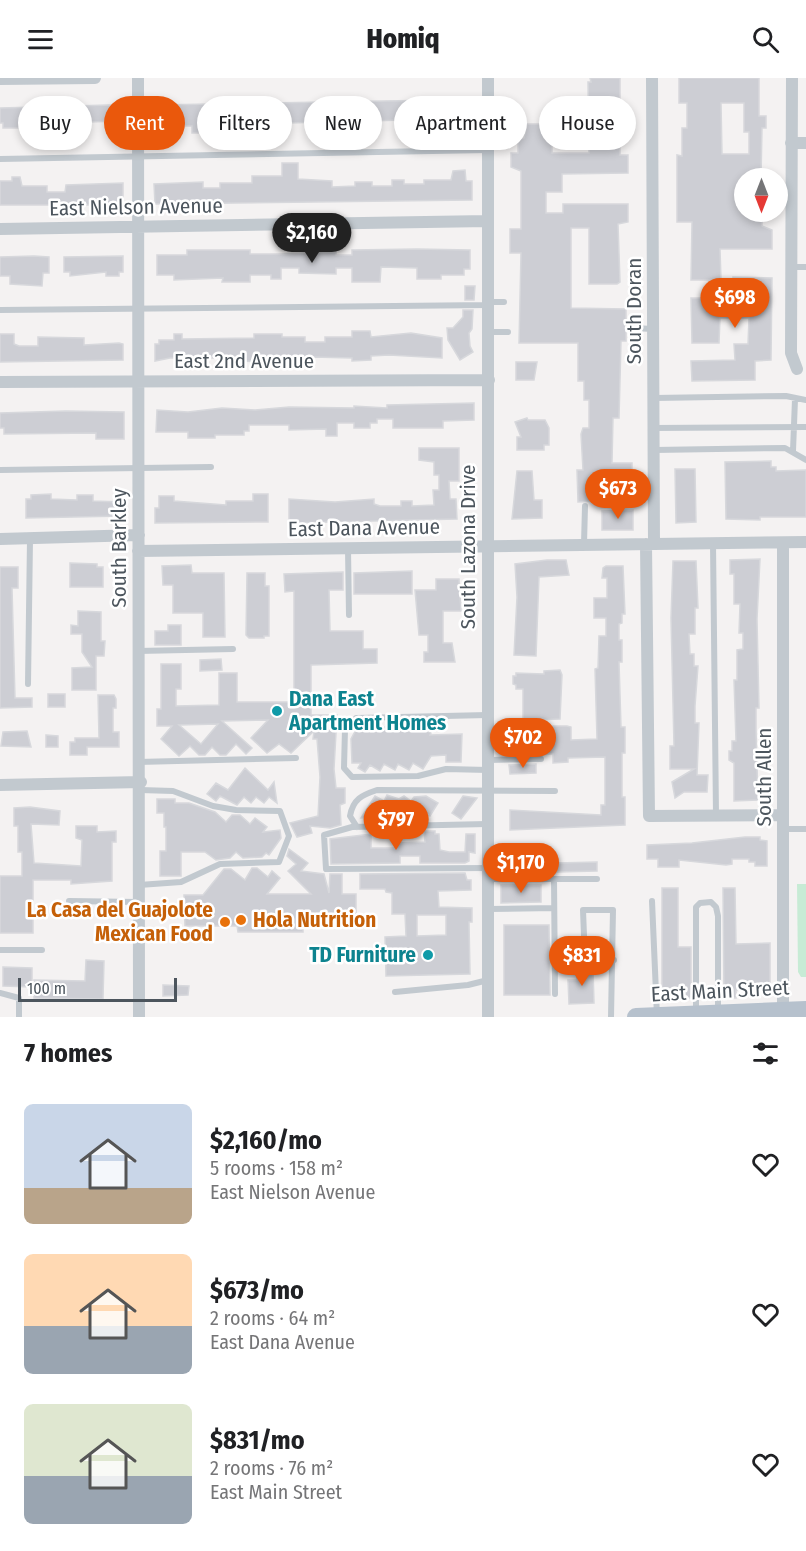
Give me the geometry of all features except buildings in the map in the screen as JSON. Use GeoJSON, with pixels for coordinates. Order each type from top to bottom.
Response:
{"type":"FeatureCollection","features":[{"type":"Feature","properties":{"kind":"main road","name":"East Main Street"},"geometry":{"type":"LineString","coordinates":[[636,1017],[806,1010]]}},
{"type":"Feature","properties":{"kind":"street"},"geometry":{"type":"LineString","coordinates":[[0,79],[95,78]]}},
{"type":"Feature","properties":{"kind":"street","name":"South Barkley"},"geometry":{"type":"LineString","coordinates":[[138,78],[139,1017]]}},
{"type":"Feature","properties":{"kind":"street","name":"South Lazona Drive"},"geometry":{"type":"LineString","coordinates":[[488,78],[488,96]]}},
{"type":"Feature","properties":{"kind":"street","name":"South Doran"},"geometry":{"type":"LineString","coordinates":[[652,78],[654,497],[650,544],[649,816],[716,815]]}},
{"type":"Feature","properties":{"kind":"street"},"geometry":{"type":"LineString","coordinates":[[792,78],[791,353],[797,369]]}},
{"type":"Feature","properties":{"kind":"street"},"geometry":{"type":"LineString","coordinates":[[791,143],[806,143]]}},
{"type":"Feature","properties":{"kind":"street","name":"South Lazona Drive"},"geometry":{"type":"LineString","coordinates":[[488,150],[488,1017]]}},
{"type":"Feature","properties":{"kind":"street","name":"East Nielson Avenue"},"geometry":{"type":"LineString","coordinates":[[0,229],[488,221]]}},
{"type":"Feature","properties":{"kind":"street","name":"East 2nd Avenue"},"geometry":{"type":"LineString","coordinates":[[0,382],[489,380]]}},
{"type":"Feature","properties":{"kind":"street"},"geometry":{"type":"LineString","coordinates":[[0,539],[139,536]]}},
{"type":"Feature","properties":{"kind":"street","name":"East Dana Avenue"},"geometry":{"type":"LineString","coordinates":[[138,551],[806,542]]}},
{"type":"Feature","properties":{"kind":"street","name":"South Allen"},"geometry":{"type":"LineString","coordinates":[[783,543],[783,1011]]}},
{"type":"Feature","properties":{"kind":"street"},"geometry":{"type":"LineString","coordinates":[[0,785],[140,786]]}},
{"type":"Feature","properties":{"kind":"street"},"geometry":{"type":"LineString","coordinates":[[716,815],[783,815]]}},
{"type":"Feature","properties":{"kind":"lane"},"geometry":{"type":"LineString","coordinates":[[0,159],[488,150]]}},
{"type":"Feature","properties":{"kind":"lane"},"geometry":{"type":"LineString","coordinates":[[791,267],[806,267]]}},
{"type":"Feature","properties":{"kind":"lane"},"geometry":{"type":"LineString","coordinates":[[0,310],[504,302]]}},
{"type":"Feature","properties":{"kind":"lane"},"geometry":{"type":"LineString","coordinates":[[633,328],[653,329]]}},
{"type":"Feature","properties":{"kind":"lane"},"geometry":{"type":"LineString","coordinates":[[489,332],[508,332]]}},
{"type":"Feature","properties":{"kind":"lane"},"geometry":{"type":"LineString","coordinates":[[654,398],[786,396],[806,400]]}},
{"type":"Feature","properties":{"kind":"lane"},"geometry":{"type":"LineString","coordinates":[[793,451],[795,399]]}},
{"type":"Feature","properties":{"kind":"lane"},"geometry":{"type":"LineString","coordinates":[[654,428],[806,427]]}},
{"type":"Feature","properties":{"kind":"lane"},"geometry":{"type":"LineString","coordinates":[[654,450],[785,448],[806,460]]}},
{"type":"Feature","properties":{"kind":"lane"},"geometry":{"type":"LineString","coordinates":[[0,470],[211,467]]}},
{"type":"Feature","properties":{"kind":"lane"},"geometry":{"type":"LineString","coordinates":[[607,498],[654,497]]}},
{"type":"Feature","properties":{"kind":"lane"},"geometry":{"type":"LineString","coordinates":[[584,545],[585,506]]}},
{"type":"Feature","properties":{"kind":"lane"},"geometry":{"type":"LineString","coordinates":[[28,684],[30,538]]}},
{"type":"Feature","properties":{"kind":"lane"},"geometry":{"type":"LineString","coordinates":[[713,543],[716,815]]}},
{"type":"Feature","properties":{"kind":"lane"},"geometry":{"type":"LineString","coordinates":[[348,548],[349,615]]}},
{"type":"Feature","properties":{"kind":"lane"},"geometry":{"type":"LineString","coordinates":[[138,651],[233,649]]}},
{"type":"Feature","properties":{"kind":"lane"},"geometry":{"type":"LineString","coordinates":[[488,715],[356,718],[345,729],[344,768],[352,777],[418,776],[446,769],[541,759]]}},
{"type":"Feature","properties":{"kind":"lane"},"geometry":{"type":"LineString","coordinates":[[138,762],[296,759]]}},
{"type":"Feature","properties":{"kind":"lane"},"geometry":{"type":"LineString","coordinates":[[139,885],[182,882],[220,864],[279,862],[289,836],[280,811],[236,810],[213,806],[173,791],[140,786]]}},
{"type":"Feature","properties":{"kind":"lane"},"geometry":{"type":"LineString","coordinates":[[357,827],[350,816],[352,805],[361,795],[369,793],[425,789],[555,791]]}},
{"type":"Feature","properties":{"kind":"lane"},"geometry":{"type":"LineString","coordinates":[[488,824],[357,827],[324,835],[326,869],[597,879]]}},
{"type":"Feature","properties":{"kind":"lane"},"geometry":{"type":"LineString","coordinates":[[783,829],[806,829]]}},
{"type":"Feature","properties":{"kind":"lane"},"geometry":{"type":"LineString","coordinates":[[554,879],[555,994]]}},
{"type":"Feature","properties":{"kind":"lane"},"geometry":{"type":"LineString","coordinates":[[69,901],[138,902]]}},
{"type":"Feature","properties":{"kind":"lane"},"geometry":{"type":"LineString","coordinates":[[652,901],[657,1016]]}},
{"type":"Feature","properties":{"kind":"lane"},"geometry":{"type":"LineString","coordinates":[[696,1014],[696,907],[700,903],[711,902],[716,907],[718,916],[718,1014]]}},
{"type":"Feature","properties":{"kind":"lane"},"geometry":{"type":"LineString","coordinates":[[488,909],[554,908]]}},
{"type":"Feature","properties":{"kind":"lane"},"geometry":{"type":"LineString","coordinates":[[611,1017],[614,960],[613,910],[584,910],[585,961],[614,960]]}},
{"type":"Feature","properties":{"kind":"lane"},"geometry":{"type":"LineString","coordinates":[[0,950],[42,950]]}},
{"type":"Feature","properties":{"kind":"lane"},"geometry":{"type":"LineString","coordinates":[[395,992],[468,985],[488,980]]}},
{"type":"Feature","properties":{"kind":"lane"},"geometry":{"type":"LineString","coordinates":[[0,993],[19,998],[19,1017]]}},
{"type":"Feature","properties":{"kind":"green space"},"geometry":{"type":"Polygon","coordinates":[[[797,884],[806,884],[806,977],[801,977],[798,972],[797,884]]]}},
{"type":"Feature","properties":{"kind":"place","name":"Dana East Apartment Homes"},"geometry":{"type":"Point","coordinates":[277,711]}},
{"type":"Feature","properties":{"kind":"place","name":"Hola Nutrition"},"geometry":{"type":"Point","coordinates":[241,920]}},
{"type":"Feature","properties":{"kind":"place","name":"La Casa del Guajolote Mexican Food"},"geometry":{"type":"Point","coordinates":[225,922]}},
{"type":"Feature","properties":{"kind":"place","name":"TD Furniture"},"geometry":{"type":"Point","coordinates":[428,955]}}]}
